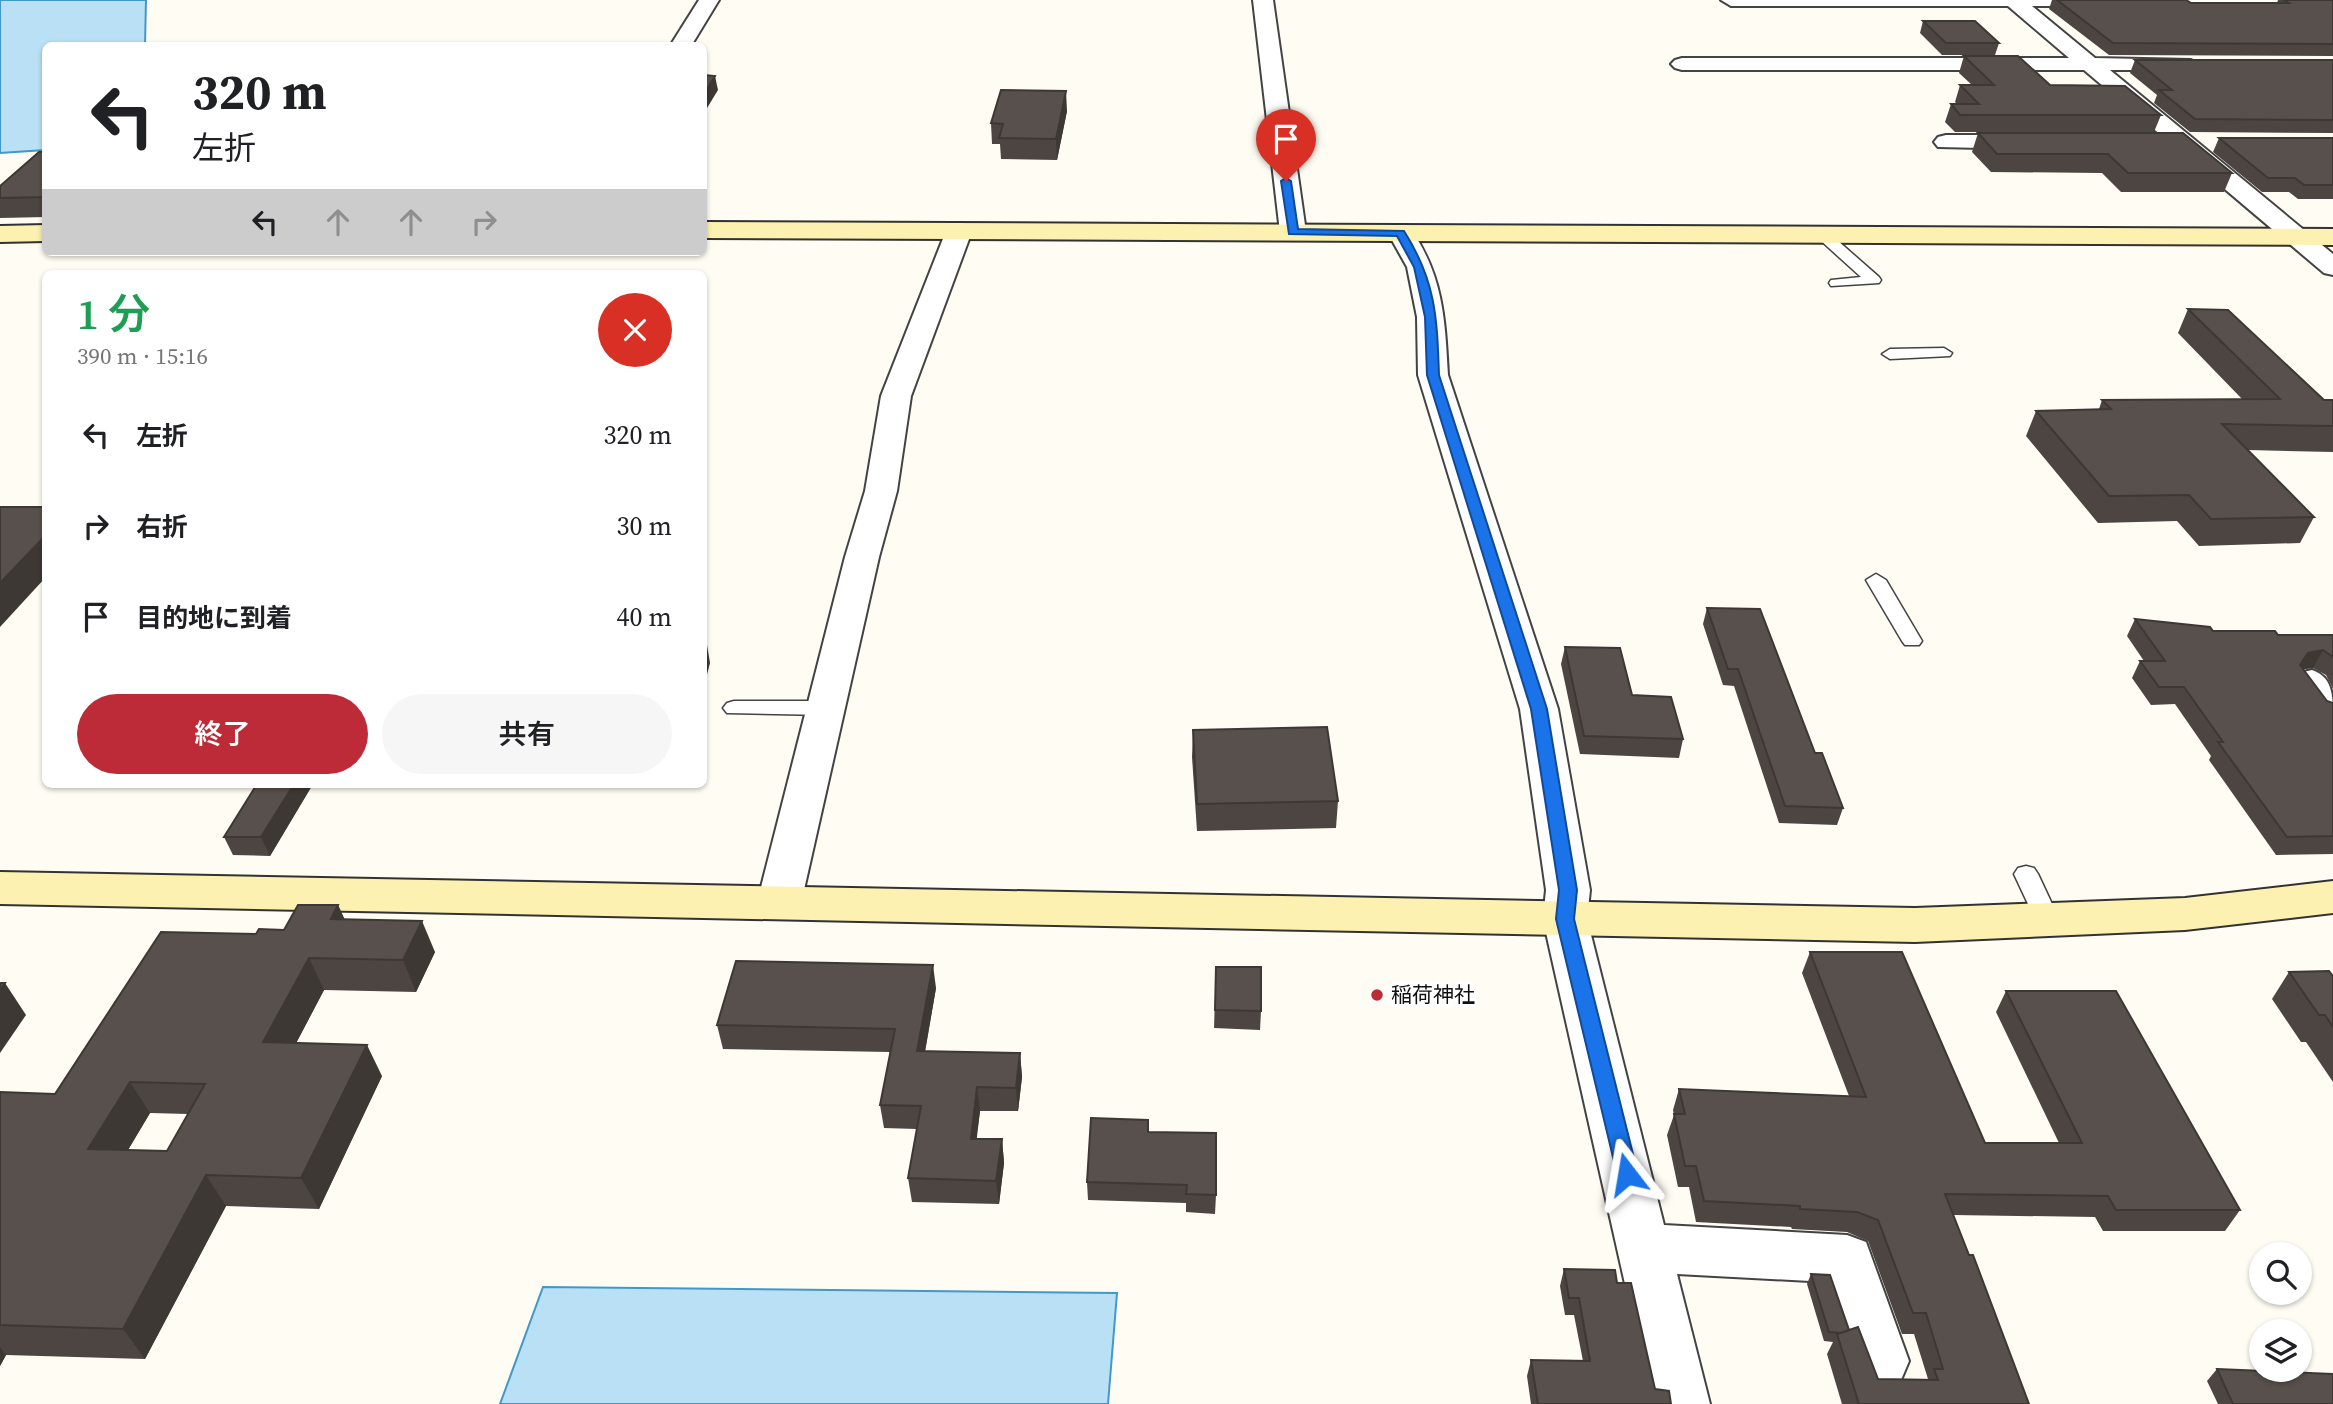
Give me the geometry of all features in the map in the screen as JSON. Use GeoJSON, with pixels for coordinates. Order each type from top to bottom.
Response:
{"type":"FeatureCollection","features":[{"type":"Feature","properties":{"kind":"street"},"geometry":{"type":"LineString","coordinates":[[683,42],[709,0]]}},
{"type":"Feature","properties":{"kind":"street"},"geometry":{"type":"LineString","coordinates":[[1263,0],[1293,232]]}},
{"type":"Feature","properties":{"kind":"street"},"geometry":{"type":"LineString","coordinates":[[1731,0],[2333,0]]}},
{"type":"Feature","properties":{"kind":"street"},"geometry":{"type":"LineString","coordinates":[[2014,1],[2094,64],[2333,267]]}},
{"type":"Feature","properties":{"kind":"street"},"geometry":{"type":"LineString","coordinates":[[1682,64],[2200,64]]}},
{"type":"Feature","properties":{"kind":"street"},"geometry":{"type":"LineString","coordinates":[[2145,141],[2212,141]]}},
{"type":"Feature","properties":{"kind":"street"},"geometry":{"type":"LineString","coordinates":[[1946,142],[2052,142]]}},
{"type":"Feature","properties":{"kind":"street"},"geometry":{"type":"LineString","coordinates":[[707,230],[2333,237]]}},
{"type":"Feature","properties":{"kind":"street"},"geometry":{"type":"LineString","coordinates":[[779,903],[862,557],[881,491],[896,396],[959,231]]}},
{"type":"Feature","properties":{"kind":"street"},"geometry":{"type":"LineString","coordinates":[[0,234],[42,233]]}},
{"type":"Feature","properties":{"kind":"street"},"geometry":{"type":"LineString","coordinates":[[1401,233],[1420,267],[1431,317],[1433,375],[1539,709],[1568,890],[1565,919],[1681,1404]]}},
{"type":"Feature","properties":{"kind":"street"},"geometry":{"type":"LineString","coordinates":[[0,888],[1915,925],[2185,914],[2333,897]]}},
{"type":"Feature","properties":{"kind":"street"},"geometry":{"type":"LineString","coordinates":[[1645,1248],[1847,1259],[1881,1361]]}},
{"type":"Feature","properties":{"kind":"lane"},"geometry":{"type":"LineString","coordinates":[[1824,236],[1874,280],[1836,283]]}},
{"type":"Feature","properties":{"kind":"lane"},"geometry":{"type":"LineString","coordinates":[[1890,354],[1944,353]]}},
{"type":"Feature","properties":{"kind":"lane"},"geometry":{"type":"LineString","coordinates":[[1876,580],[1912,641]]}},
{"type":"Feature","properties":{"kind":"lane"},"geometry":{"type":"LineString","coordinates":[[734,708],[827,708]]}},
{"type":"Feature","properties":{"kind":"lane"},"geometry":{"type":"LineString","coordinates":[[2026,874],[2048,921]]}},
{"type":"Feature","properties":{"kind":"water"},"geometry":{"type":"Polygon","coordinates":[[[0,0],[146,0],[145,42],[42,42],[42,150],[0,153],[0,0]]]}},
{"type":"Feature","properties":{"kind":"water"},"geometry":{"type":"Polygon","coordinates":[[[543,1287],[1117,1293],[1108,1404],[500,1404],[543,1287]]]}},
{"type":"Feature","properties":{"kind":"building"},"geometry":{"type":"Polygon","coordinates":[[[2057,0],[2289,3],[2284,0],[2333,0],[2333,44],[2113,43],[2057,0]]]}},
{"type":"Feature","properties":{"kind":"building"},"geometry":{"type":"Polygon","coordinates":[[[1923,21],[1975,21],[1999,43],[1946,43],[1923,21]]]}},
{"type":"Feature","properties":{"kind":"building"},"geometry":{"type":"Polygon","coordinates":[[[1964,56],[2018,56],[2050,85],[2125,86],[2161,115],[1960,115],[1951,104],[1979,104],[1960,85],[1994,85],[1964,56]]]}},
{"type":"Feature","properties":{"kind":"building"},"geometry":{"type":"Polygon","coordinates":[[[2135,60],[2333,60],[2333,120],[2195,119],[2159,90],[2172,90],[2135,60]]]}},
{"type":"Feature","properties":{"kind":"building"},"geometry":{"type":"Polygon","coordinates":[[[707,75],[715,76],[707,89],[707,75]]]}},
{"type":"Feature","properties":{"kind":"building"},"geometry":{"type":"Polygon","coordinates":[[[1001,90],[1066,91],[1056,139],[999,138],[1003,124],[991,123],[1001,90]]]}},
{"type":"Feature","properties":{"kind":"building"},"geometry":{"type":"Polygon","coordinates":[[[1978,133],[2183,133],[2232,173],[2128,173],[2108,154],[1997,154],[1978,133]]]}},
{"type":"Feature","properties":{"kind":"building"},"geometry":{"type":"Polygon","coordinates":[[[2219,138],[2333,138],[2333,185],[2304,185],[2295,178],[2268,178],[2219,138]]]}},
{"type":"Feature","properties":{"kind":"building"},"geometry":{"type":"Polygon","coordinates":[[[42,152],[42,197],[0,198],[0,186],[42,152]]]}},
{"type":"Feature","properties":{"kind":"building"},"geometry":{"type":"Polygon","coordinates":[[[2188,309],[2228,310],[2324,400],[2333,400],[2333,426],[2222,424],[2314,517],[2211,519],[2189,495],[2109,496],[2036,411],[2111,409],[2102,400],[2280,399],[2188,309]]]}},
{"type":"Feature","properties":{"kind":"building"},"geometry":{"type":"Polygon","coordinates":[[[0,507],[42,507],[42,539],[0,583],[0,507]]]}},
{"type":"Feature","properties":{"kind":"building"},"geometry":{"type":"Polygon","coordinates":[[[1707,608],[1760,609],[1815,753],[1822,753],[1843,808],[1785,806],[1738,669],[1728,669],[1707,608]]]}},
{"type":"Feature","properties":{"kind":"building"},"geometry":{"type":"Polygon","coordinates":[[[2135,619],[2210,627],[2213,631],[2333,635],[2333,657],[2323,650],[2308,653],[2300,665],[2327,701],[2333,703],[2333,836],[2287,837],[2218,742],[2223,742],[2184,687],[2159,687],[2140,661],[2165,661],[2135,619]]]}},
{"type":"Feature","properties":{"kind":"building"},"geometry":{"type":"Polygon","coordinates":[[[1565,647],[1620,648],[1632,695],[1671,697],[1683,739],[1584,736],[1565,647]]]}},
{"type":"Feature","properties":{"kind":"building"},"geometry":{"type":"Polygon","coordinates":[[[1327,727],[1338,801],[1197,804],[1193,730],[1327,727]]]}},
{"type":"Feature","properties":{"kind":"building"},"geometry":{"type":"Polygon","coordinates":[[[255,788],[292,788],[261,837],[224,837],[255,788]]]}},
{"type":"Feature","properties":{"kind":"building"},"geometry":{"type":"Polygon","coordinates":[[[298,905],[338,905],[331,919],[422,921],[403,960],[309,958],[263,1042],[367,1045],[301,1178],[206,1175],[123,1329],[0,1325],[0,1092],[55,1094],[161,932],[256,934],[259,929],[284,930],[298,905]],[[130,1082],[88,1149],[167,1151],[205,1084],[130,1082]]]}},
{"type":"Feature","properties":{"kind":"building"},"geometry":{"type":"Polygon","coordinates":[[[1810,952],[1902,952],[1985,1143],[2082,1143],[2006,991],[2116,991],[2240,1210],[2116,1210],[2108,1196],[1945,1194],[1969,1255],[1973,1255],[2029,1404],[1859,1404],[1837,1334],[1858,1327],[1878,1379],[1938,1380],[1934,1369],[1943,1369],[1926,1313],[1913,1313],[1878,1220],[1857,1212],[1704,1201],[1696,1166],[1685,1166],[1674,1114],[1685,1114],[1679,1089],[1866,1097],[1810,952]]]}},
{"type":"Feature","properties":{"kind":"building"},"geometry":{"type":"Polygon","coordinates":[[[736,961],[933,965],[917,1051],[1020,1053],[1016,1088],[977,1087],[971,1139],[1002,1139],[996,1181],[908,1178],[921,1106],[880,1105],[895,1029],[717,1025],[736,961]]]}},
{"type":"Feature","properties":{"kind":"building"},"geometry":{"type":"Polygon","coordinates":[[[1216,967],[1261,967],[1261,1011],[1215,1010],[1216,967]]]}},
{"type":"Feature","properties":{"kind":"building"},"geometry":{"type":"Polygon","coordinates":[[[2329,971],[2333,976],[2333,1027],[2325,1015],[2319,1015],[2289,972],[2329,971]]]}},
{"type":"Feature","properties":{"kind":"building"},"geometry":{"type":"Polygon","coordinates":[[[1091,1118],[1148,1120],[1148,1132],[1216,1133],[1216,1195],[1186,1194],[1187,1185],[1087,1182],[1091,1118]]]}},
{"type":"Feature","properties":{"kind":"building"},"geometry":{"type":"Polygon","coordinates":[[[1564,1269],[1615,1270],[1617,1283],[1631,1283],[1655,1389],[1669,1391],[1671,1404],[1538,1404],[1531,1360],[1590,1361],[1579,1298],[1569,1298],[1564,1269]]]}},
{"type":"Feature","properties":{"kind":"building"},"geometry":{"type":"Polygon","coordinates":[[[1811,1274],[1830,1275],[1849,1330],[1841,1333],[1829,1332],[1811,1274]]]}},
{"type":"Feature","properties":{"kind":"building"},"geometry":{"type":"Polygon","coordinates":[[[2217,1369],[2249,1370],[2249,1382],[2312,1382],[2312,1373],[2333,1374],[2333,1404],[2233,1404],[2217,1369]]]}},
{"type":"Feature","properties":{"kind":"place","name":"稲荷神社"},"geometry":{"type":"Point","coordinates":[1377,995]}},
{"type":"Feature","properties":{"kind":"route"},"geometry":{"type":"LineString","coordinates":[[1286,181],[1293,232],[1401,233],[1420,267],[1431,317],[1433,375],[1539,709],[1568,890],[1565,919],[1627,1174]]}}]}
